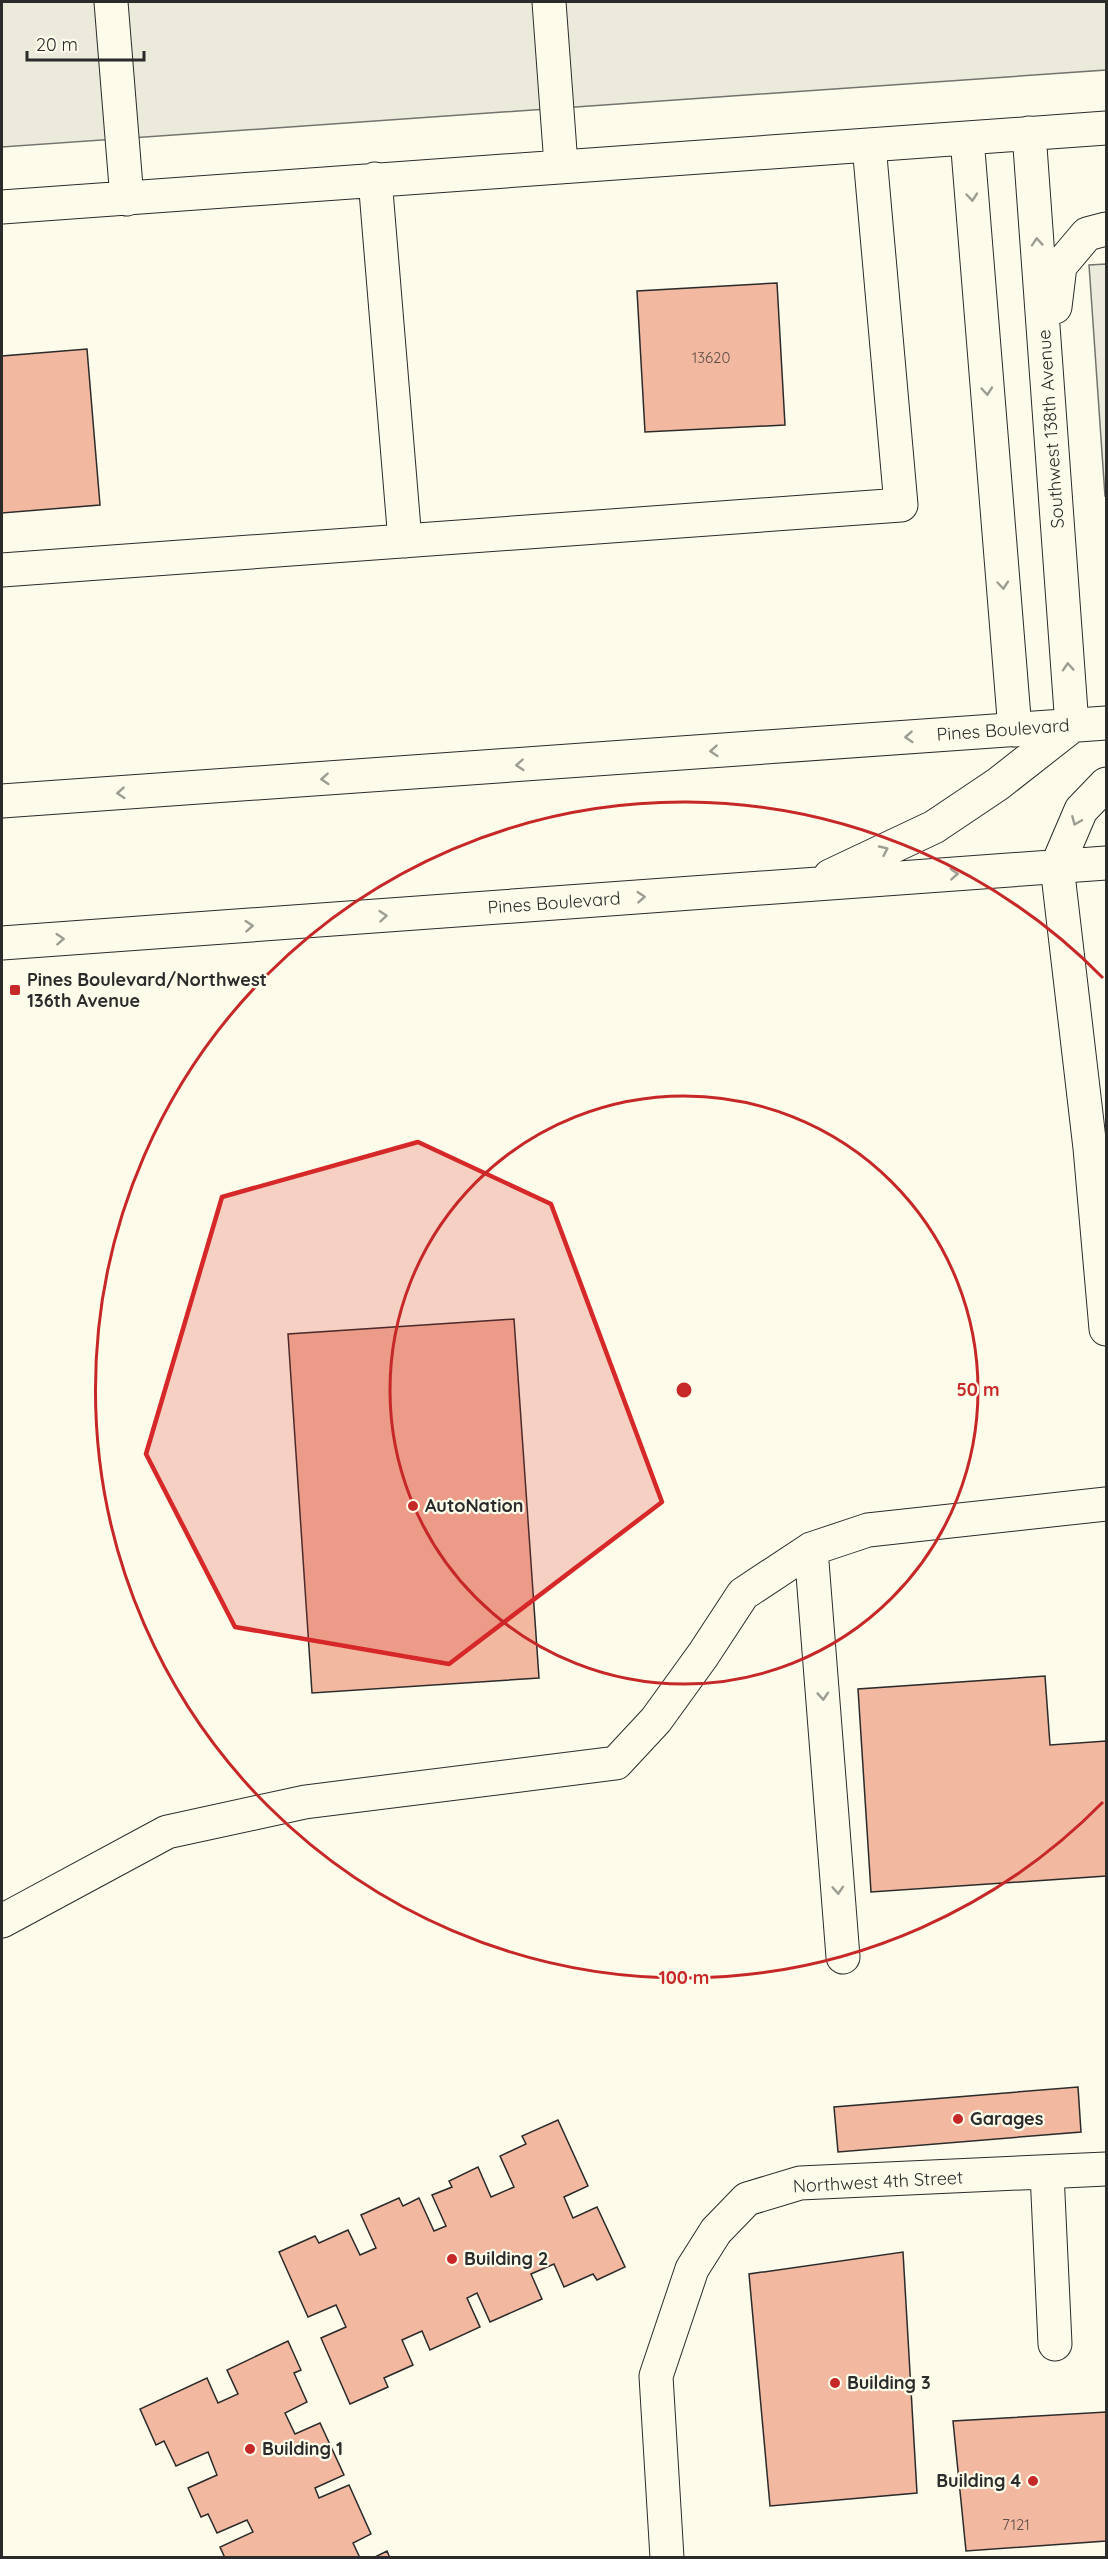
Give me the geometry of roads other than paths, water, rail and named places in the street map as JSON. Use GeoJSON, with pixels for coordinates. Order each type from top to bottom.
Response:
{"type":"FeatureCollection","features":[{"type":"Feature","properties":{"kind":"main road"},"geometry":{"type":"LineString","coordinates":[[111,2],[127,199]]}},
{"type":"Feature","properties":{"kind":"main road"},"geometry":{"type":"LineString","coordinates":[[549,2],[561,165]]}},
{"type":"Feature","properties":{"kind":"main road"},"geometry":{"type":"LineString","coordinates":[[2,207],[561,165],[1107,128]]}},
{"type":"Feature","properties":{"kind":"main road","name":"Southwest 138th Avenue"},"geometry":{"type":"LineString","coordinates":[[1029,133],[1072,726]]}},
{"type":"Feature","properties":{"kind":"main road"},"geometry":{"type":"LineString","coordinates":[[967,138],[1015,729]]}},
{"type":"Feature","properties":{"kind":"main road"},"geometry":{"type":"LineString","coordinates":[[2,570],[901,505],[869,145]]}},
{"type":"Feature","properties":{"kind":"main road"},"geometry":{"type":"LineString","coordinates":[[375,179],[405,541]]}},
{"type":"Feature","properties":{"kind":"main road"},"geometry":{"type":"LineString","coordinates":[[1046,368],[1060,266],[1087,234],[1107,229]]}},
{"type":"Feature","properties":{"kind":"main road","name":"Pines Boulevard"},"geometry":{"type":"LineString","coordinates":[[2,801],[1107,723]]}},
{"type":"Feature","properties":{"kind":"main road"},"geometry":{"type":"LineString","coordinates":[[812,884],[934,826],[998,784],[1072,726]]}},
{"type":"Feature","properties":{"kind":"main road"},"geometry":{"type":"LineString","coordinates":[[1107,784],[1081,810],[1057,866],[1090,1148],[1107,1329]]}},
{"type":"Feature","properties":{"kind":"main road","name":"Pines Boulevard"},"geometry":{"type":"LineString","coordinates":[[2,943],[1107,863]]}},
{"type":"Feature","properties":{"kind":"main road"},"geometry":{"type":"LineString","coordinates":[[2,1921],[167,1832],[305,1802],[616,1763],[656,1720],[703,1655],[742,1594],[811,1549],[868,1530],[1107,1504]]}},
{"type":"Feature","properties":{"kind":"main road"},"geometry":{"type":"LineString","coordinates":[[811,1549],[843,1957]]}},
{"type":"Feature","properties":{"kind":"main road","name":"Northwest 4th Street"},"geometry":{"type":"LineString","coordinates":[[667,2558],[656,2376],[692,2269],[716,2231],[747,2199],[800,2183],[1107,2169]]}},
{"type":"Feature","properties":{"kind":"main road"},"geometry":{"type":"LineString","coordinates":[[1047,2173],[1055,2344]]}},
{"type":"Feature","properties":{"kind":"place","name":"Pines Boulevard/Northwest 136th Avenue"},"geometry":{"type":"Point","coordinates":[15,990]}},
{"type":"Feature","properties":{"kind":"place","name":"AutoNation"},"geometry":{"type":"Point","coordinates":[413,1506]}},
{"type":"Feature","properties":{"kind":"place","name":"Garages"},"geometry":{"type":"Point","coordinates":[958,2119]}},
{"type":"Feature","properties":{"kind":"place","name":"Building 2"},"geometry":{"type":"Point","coordinates":[452,2259]}},
{"type":"Feature","properties":{"kind":"place","name":"Building 3"},"geometry":{"type":"Point","coordinates":[835,2383]}},
{"type":"Feature","properties":{"kind":"place","name":"Building 1"},"geometry":{"type":"Point","coordinates":[250,2449]}},
{"type":"Feature","properties":{"kind":"place","name":"Building 4"},"geometry":{"type":"Point","coordinates":[1033,2481]}}]}
